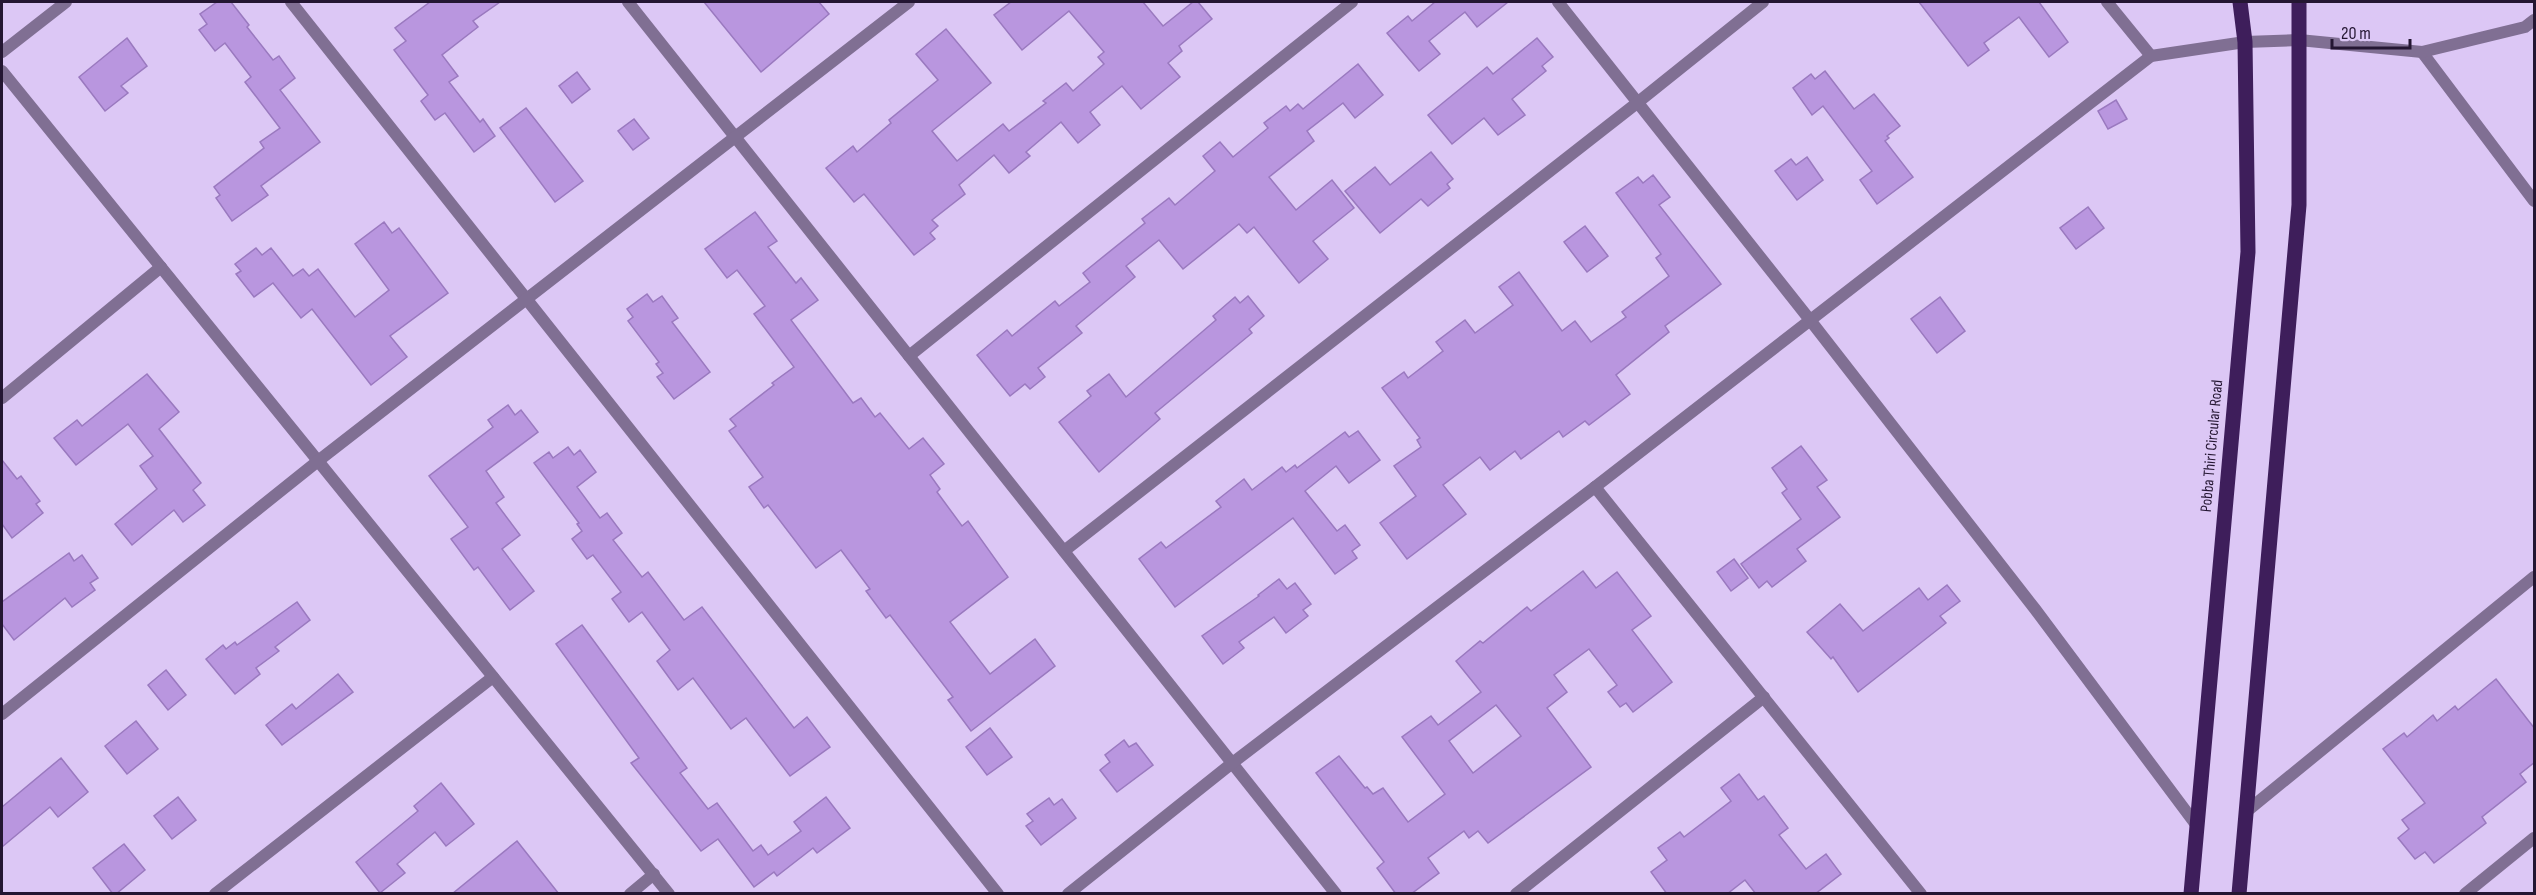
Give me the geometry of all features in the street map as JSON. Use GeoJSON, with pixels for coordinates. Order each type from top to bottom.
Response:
{"type":"FeatureCollection","features":[{"type":"Feature","properties":{"kind":"main road","name":"Pobba Thiri Circular Road"},"geometry":{"type":"LineString","coordinates":[[2191,894],[2248,252],[2245,42],[2240,2]]}},
{"type":"Feature","properties":{"kind":"main road"},"geometry":{"type":"LineString","coordinates":[[2240,894],[2299,205],[2299,8]]}},
{"type":"Feature","properties":{"kind":"street"},"geometry":{"type":"LineString","coordinates":[[2,52],[66,2]]}},
{"type":"Feature","properties":{"kind":"street"},"geometry":{"type":"LineString","coordinates":[[291,2],[998,894]]}},
{"type":"Feature","properties":{"kind":"street"},"geometry":{"type":"LineString","coordinates":[[628,2],[1335,894]]}},
{"type":"Feature","properties":{"kind":"street"},"geometry":{"type":"LineString","coordinates":[[2,714],[318,461],[909,2]]}},
{"type":"Feature","properties":{"kind":"street"},"geometry":{"type":"LineString","coordinates":[[909,356],[1352,2]]}},
{"type":"Feature","properties":{"kind":"street"},"geometry":{"type":"LineString","coordinates":[[1558,2],[2035,609],[2197,826]]}},
{"type":"Feature","properties":{"kind":"street"},"geometry":{"type":"LineString","coordinates":[[1064,551],[1763,2]]}},
{"type":"Feature","properties":{"kind":"street"},"geometry":{"type":"LineString","coordinates":[[2107,2],[2151,56]]}},
{"type":"Feature","properties":{"kind":"street"},"geometry":{"type":"LineString","coordinates":[[2299,8],[2308,2]]}},
{"type":"Feature","properties":{"kind":"street"},"geometry":{"type":"LineString","coordinates":[[1068,894],[1231,764],[1596,487],[2151,56],[2245,42],[2299,40],[2422,52],[2525,27],[2535,20]]}},
{"type":"Feature","properties":{"kind":"street"},"geometry":{"type":"LineString","coordinates":[[2422,52],[2535,201]]}},
{"type":"Feature","properties":{"kind":"street"},"geometry":{"type":"LineString","coordinates":[[2,71],[669,894]]}},
{"type":"Feature","properties":{"kind":"street"},"geometry":{"type":"LineString","coordinates":[[2,398],[161,267]]}},
{"type":"Feature","properties":{"kind":"street"},"geometry":{"type":"LineString","coordinates":[[1596,487],[1921,894]]}},
{"type":"Feature","properties":{"kind":"street"},"geometry":{"type":"LineString","coordinates":[[2247,811],[2535,577]]}},
{"type":"Feature","properties":{"kind":"street"},"geometry":{"type":"LineString","coordinates":[[215,894],[493,677]]}},
{"type":"Feature","properties":{"kind":"street"},"geometry":{"type":"LineString","coordinates":[[1516,894],[1764,697]]}},
{"type":"Feature","properties":{"kind":"street"},"geometry":{"type":"LineString","coordinates":[[2464,894],[2535,838]]}},
{"type":"Feature","properties":{"kind":"street"},"geometry":{"type":"LineString","coordinates":[[630,894],[654,874]]}},
{"type":"Feature","properties":{"kind":"building"},"geometry":{"type":"Polygon","coordinates":[[[217,2],[231,2],[273,60],[279,56],[295,78],[280,90],[320,142],[261,186],[268,195],[232,221],[216,198],[220,195],[214,187],[264,148],[260,142],[280,128],[245,82],[251,77],[225,43],[215,51],[199,30],[207,24],[200,14],[217,2]]]}},
{"type":"Feature","properties":{"kind":"building"},"geometry":{"type":"Polygon","coordinates":[[[430,2],[500,2],[473,21],[478,27],[442,55],[458,76],[449,82],[480,122],[483,119],[495,136],[474,152],[445,113],[435,120],[421,101],[428,95],[394,50],[406,41],[395,28],[430,2]]]}},
{"type":"Feature","properties":{"kind":"building"},"geometry":{"type":"Polygon","coordinates":[[[704,2],[819,2],[829,14],[761,72],[704,2]]]}},
{"type":"Feature","properties":{"kind":"building"},"geometry":{"type":"Polygon","coordinates":[[[1011,2],[1143,2],[1163,26],[1193,2],[1198,2],[1212,19],[1179,46],[1182,51],[1168,63],[1180,77],[1141,109],[1122,86],[1090,112],[1100,125],[1078,143],[1061,122],[1026,152],[1030,156],[1009,173],[994,155],[959,185],[965,194],[932,220],[938,226],[930,233],[935,239],[914,255],[864,194],[854,202],[826,168],[853,146],[857,152],[891,123],[889,120],[938,80],[916,54],[946,29],[991,83],[932,131],[957,161],[1003,124],[1009,131],[1046,103],[1043,101],[1066,83],[1073,91],[1104,64],[1098,57],[1104,52],[1069,11],[1022,50],[994,15],[1011,2]]]}},
{"type":"Feature","properties":{"kind":"building"},"geometry":{"type":"Polygon","coordinates":[[[1435,2],[1508,2],[1477,27],[1465,12],[1429,41],[1440,54],[1419,71],[1387,33],[1408,16],[1412,21],[1435,2]]]}},
{"type":"Feature","properties":{"kind":"building"},"geometry":{"type":"Polygon","coordinates":[[[1919,2],[2039,2],[2068,42],[2049,57],[2019,17],[1984,43],[1989,50],[1968,66],[1919,2]]]}},
{"type":"Feature","properties":{"kind":"building"},"geometry":{"type":"Polygon","coordinates":[[[127,38],[147,66],[121,86],[128,93],[105,111],[79,77],[127,38]]]}},
{"type":"Feature","properties":{"kind":"building"},"geometry":{"type":"Polygon","coordinates":[[[1537,38],[1553,57],[1542,66],[1546,71],[1512,99],[1525,115],[1498,135],[1484,118],[1452,144],[1428,115],[1487,67],[1493,74],[1537,38]]]}},
{"type":"Feature","properties":{"kind":"building"},"geometry":{"type":"Polygon","coordinates":[[[1358,64],[1383,95],[1355,118],[1343,103],[1307,131],[1314,141],[1269,177],[1296,210],[1332,180],[1354,208],[1313,241],[1328,259],[1299,283],[1254,227],[1247,233],[1239,224],[1183,269],[1159,240],[1126,266],[1135,277],[1076,326],[1082,333],[1038,368],[1045,377],[1030,389],[1025,384],[1010,396],[977,355],[1007,330],[1012,336],[1055,301],[1059,306],[1090,282],[1083,273],[1145,223],[1142,219],[1169,198],[1175,205],[1215,171],[1203,156],[1220,142],[1233,157],[1268,128],[1264,123],[1286,106],[1290,111],[1298,104],[1303,109],[1358,64]]]}},
{"type":"Feature","properties":{"kind":"building"},"geometry":{"type":"Polygon","coordinates":[[[1825,71],[1854,109],[1874,94],[1900,126],[1887,136],[1889,138],[1885,141],[1913,177],[1877,204],[1860,180],[1872,171],[1823,106],[1812,115],[1793,88],[1811,74],[1815,79],[1825,71]]]}},
{"type":"Feature","properties":{"kind":"building"},"geometry":{"type":"Polygon","coordinates":[[[577,72],[590,89],[572,103],[559,86],[577,72]]]}},
{"type":"Feature","properties":{"kind":"building"},"geometry":{"type":"Polygon","coordinates":[[[2116,100],[2127,119],[2108,129],[2098,111],[2116,100]]]}},
{"type":"Feature","properties":{"kind":"building"},"geometry":{"type":"Polygon","coordinates":[[[526,108],[583,181],[555,202],[500,128],[526,108]]]}},
{"type":"Feature","properties":{"kind":"building"},"geometry":{"type":"Polygon","coordinates":[[[634,119],[649,138],[633,150],[618,131],[634,119]]]}},
{"type":"Feature","properties":{"kind":"building"},"geometry":{"type":"Polygon","coordinates":[[[1431,152],[1453,179],[1447,184],[1450,188],[1428,206],[1421,199],[1380,233],[1345,191],[1375,167],[1390,185],[1431,152]]]}},
{"type":"Feature","properties":{"kind":"building"},"geometry":{"type":"Polygon","coordinates":[[[1807,157],[1823,180],[1797,200],[1775,171],[1791,159],[1796,165],[1807,157]]]}},
{"type":"Feature","properties":{"kind":"building"},"geometry":{"type":"Polygon","coordinates":[[[1653,175],[1670,197],[1659,205],[1721,284],[1665,326],[1669,332],[1616,375],[1630,394],[1589,425],[1585,421],[1563,437],[1559,431],[1521,459],[1515,451],[1490,470],[1480,457],[1443,485],[1466,514],[1407,559],[1380,523],[1416,496],[1394,466],[1421,447],[1417,440],[1420,438],[1382,388],[1404,372],[1408,378],[1443,351],[1436,342],[1465,320],[1475,333],[1513,305],[1499,287],[1519,272],[1562,331],[1575,321],[1591,342],[1626,317],[1622,312],[1669,276],[1656,258],[1661,254],[1616,193],[1638,177],[1643,183],[1653,175]]]}},
{"type":"Feature","properties":{"kind":"building"},"geometry":{"type":"Polygon","coordinates":[[[2088,207],[2104,228],[2076,249],[2060,228],[2088,207]]]}},
{"type":"Feature","properties":{"kind":"building"},"geometry":{"type":"Polygon","coordinates":[[[755,212],[777,241],[768,247],[796,283],[801,278],[818,300],[791,320],[853,403],[861,398],[875,417],[880,413],[909,449],[923,438],[944,464],[930,475],[940,489],[937,492],[962,526],[968,521],[1008,577],[950,622],[990,674],[1035,639],[1055,666],[971,731],[948,700],[953,697],[890,615],[886,618],[866,591],[870,589],[841,550],[816,568],[768,505],[764,508],[749,487],[763,477],[729,431],[736,426],[730,419],[794,367],[754,314],[765,306],[737,270],[727,278],[705,249],[755,212]]]}},
{"type":"Feature","properties":{"kind":"building"},"geometry":{"type":"Polygon","coordinates":[[[384,222],[392,233],[399,228],[448,293],[390,336],[407,357],[371,385],[312,309],[301,318],[273,283],[254,297],[236,274],[241,271],[235,264],[256,248],[262,255],[271,248],[293,276],[303,269],[309,276],[318,269],[355,317],[389,290],[355,244],[384,222]]]}},
{"type":"Feature","properties":{"kind":"building"},"geometry":{"type":"Polygon","coordinates":[[[1585,226],[1608,256],[1587,272],[1564,242],[1585,226]]]}},
{"type":"Feature","properties":{"kind":"building"},"geometry":{"type":"Polygon","coordinates":[[[647,294],[653,302],[662,296],[678,318],[672,322],[710,372],[674,399],[657,377],[663,373],[656,364],[659,362],[628,321],[633,317],[627,309],[647,294]]]}},
{"type":"Feature","properties":{"kind":"building"},"geometry":{"type":"Polygon","coordinates":[[[1248,296],[1264,316],[1249,329],[1252,333],[1155,413],[1160,419],[1099,472],[1059,422],[1091,396],[1087,391],[1109,374],[1126,397],[1216,320],[1213,316],[1235,297],[1240,303],[1248,296]]]}},
{"type":"Feature","properties":{"kind":"building"},"geometry":{"type":"Polygon","coordinates":[[[1940,297],[1965,331],[1937,353],[1911,319],[1940,297]]]}},
{"type":"Feature","properties":{"kind":"building"},"geometry":{"type":"Polygon","coordinates":[[[147,374],[179,412],[159,429],[201,483],[193,490],[205,505],[183,522],[174,510],[132,545],[115,524],[157,489],[140,466],[153,456],[128,424],[76,465],[54,438],[77,420],[82,426],[147,374]]]}},
{"type":"Feature","properties":{"kind":"building"},"geometry":{"type":"Polygon","coordinates":[[[508,405],[515,415],[521,410],[538,432],[486,471],[504,497],[496,503],[520,535],[502,549],[534,591],[510,610],[478,567],[474,570],[451,539],[468,527],[429,476],[493,427],[488,420],[508,405]]]}},
{"type":"Feature","properties":{"kind":"building"},"geometry":{"type":"Polygon","coordinates":[[[1358,431],[1380,460],[1349,483],[1336,466],[1305,491],[1337,531],[1345,525],[1360,545],[1352,551],[1357,558],[1335,574],[1293,518],[1175,607],[1139,559],[1161,542],[1166,548],[1221,507],[1216,501],[1244,479],[1252,490],[1282,467],[1286,472],[1295,465],[1297,468],[1345,432],[1349,437],[1358,431]]]}},
{"type":"Feature","properties":{"kind":"building"},"geometry":{"type":"Polygon","coordinates":[[[1801,446],[1827,480],[1817,487],[1840,517],[1797,549],[1806,561],[1772,587],[1767,581],[1759,588],[1741,564],[1801,519],[1782,493],[1787,489],[1772,468],[1801,446]]]}},
{"type":"Feature","properties":{"kind":"building"},"geometry":{"type":"Polygon","coordinates":[[[568,447],[574,455],[580,450],[596,472],[577,487],[600,518],[607,513],[622,533],[613,540],[642,577],[648,572],[684,620],[702,607],[794,728],[807,717],[830,747],[790,776],[746,718],[731,729],[693,678],[678,690],[657,661],[670,650],[642,612],[629,622],[612,599],[621,592],[593,555],[587,559],[572,539],[582,531],[577,524],[579,523],[534,463],[549,452],[553,458],[568,447]]]}},
{"type":"Feature","properties":{"kind":"building"},"geometry":{"type":"Polygon","coordinates":[[[2,460],[17,479],[21,476],[40,501],[36,504],[43,513],[12,538],[2,524],[2,460]]]}},
{"type":"Feature","properties":{"kind":"building"},"geometry":{"type":"Polygon","coordinates":[[[69,553],[74,561],[82,555],[98,578],[90,583],[95,590],[72,607],[65,598],[14,640],[2,624],[2,602],[69,553]]]}},
{"type":"Feature","properties":{"kind":"building"},"geometry":{"type":"Polygon","coordinates":[[[1734,559],[1748,578],[1731,591],[1717,572],[1734,559]]]}},
{"type":"Feature","properties":{"kind":"building"},"geometry":{"type":"Polygon","coordinates":[[[1583,571],[1596,588],[1617,572],[1651,616],[1632,630],[1672,682],[1633,712],[1626,703],[1620,707],[1608,692],[1617,685],[1589,649],[1554,675],[1567,692],[1547,708],[1591,767],[1488,843],[1478,831],[1469,838],[1464,831],[1428,858],[1439,873],[1411,894],[1396,894],[1377,868],[1384,862],[1316,773],[1339,756],[1365,788],[1367,787],[1373,794],[1383,788],[1408,822],[1445,794],[1402,737],[1431,716],[1438,725],[1481,692],[1456,661],[1480,641],[1483,643],[1527,607],[1531,611],[1583,571]],[[1496,705],[1449,741],[1473,773],[1521,736],[1496,705]]]}},
{"type":"Feature","properties":{"kind":"building"},"geometry":{"type":"Polygon","coordinates":[[[1279,579],[1287,589],[1295,583],[1311,604],[1303,610],[1308,616],[1286,633],[1274,617],[1239,642],[1244,648],[1223,664],[1202,636],[1279,579]]]}},
{"type":"Feature","properties":{"kind":"building"},"geometry":{"type":"Polygon","coordinates":[[[1947,585],[1960,601],[1940,616],[1946,623],[1858,692],[1833,657],[1831,659],[1807,632],[1840,604],[1863,631],[1919,588],[1928,600],[1947,585]]]}},
{"type":"Feature","properties":{"kind":"building"},"geometry":{"type":"Polygon","coordinates":[[[297,602],[310,620],[275,647],[279,651],[256,668],[260,674],[235,694],[206,659],[223,645],[226,649],[235,642],[237,645],[297,602]]]}},
{"type":"Feature","properties":{"kind":"building"},"geometry":{"type":"Polygon","coordinates":[[[582,625],[687,768],[680,773],[708,809],[717,803],[753,851],[761,845],[768,855],[801,831],[794,822],[826,797],[850,828],[817,853],[813,848],[777,876],[774,872],[754,887],[718,839],[701,851],[631,763],[639,758],[556,644],[582,625]]]}},
{"type":"Feature","properties":{"kind":"building"},"geometry":{"type":"Polygon","coordinates":[[[166,670],[186,695],[168,710],[148,685],[166,670]]]}},
{"type":"Feature","properties":{"kind":"building"},"geometry":{"type":"Polygon","coordinates":[[[338,674],[353,692],[282,745],[266,725],[292,704],[296,709],[338,674]]]}},
{"type":"Feature","properties":{"kind":"building"},"geometry":{"type":"Polygon","coordinates":[[[2496,679],[2535,729],[2535,762],[2520,774],[2526,782],[2482,817],[2486,823],[2434,863],[2425,852],[2415,859],[2398,838],[2409,829],[2402,820],[2425,803],[2383,749],[2404,733],[2407,737],[2433,715],[2437,721],[2455,706],[2458,710],[2496,679]]]}},
{"type":"Feature","properties":{"kind":"building"},"geometry":{"type":"Polygon","coordinates":[[[136,721],[158,749],[127,774],[105,746],[136,721]]]}},
{"type":"Feature","properties":{"kind":"building"},"geometry":{"type":"Polygon","coordinates":[[[990,728],[1012,757],[987,775],[966,747],[990,728]]]}},
{"type":"Feature","properties":{"kind":"building"},"geometry":{"type":"Polygon","coordinates":[[[1124,740],[1129,747],[1136,743],[1153,765],[1117,792],[1100,770],[1110,762],[1105,755],[1124,740]]]}},
{"type":"Feature","properties":{"kind":"building"},"geometry":{"type":"Polygon","coordinates":[[[61,758],[88,792],[58,817],[50,807],[2,847],[2,807],[61,758]]]}},
{"type":"Feature","properties":{"kind":"building"},"geometry":{"type":"Polygon","coordinates":[[[1739,774],[1758,800],[1764,796],[1788,828],[1779,835],[1806,869],[1826,854],[1841,874],[1815,894],[1756,894],[1745,880],[1727,894],[1667,894],[1651,872],[1667,860],[1658,848],[1680,832],[1684,837],[1731,801],[1721,788],[1739,774]]]}},
{"type":"Feature","properties":{"kind":"building"},"geometry":{"type":"Polygon","coordinates":[[[441,783],[474,824],[446,846],[435,832],[397,864],[405,873],[380,893],[356,862],[418,811],[414,806],[441,783]]]}},
{"type":"Feature","properties":{"kind":"building"},"geometry":{"type":"Polygon","coordinates":[[[178,797],[196,820],[172,839],[154,816],[178,797]]]}},
{"type":"Feature","properties":{"kind":"building"},"geometry":{"type":"Polygon","coordinates":[[[1049,798],[1054,805],[1062,799],[1076,818],[1041,845],[1026,826],[1033,821],[1027,814],[1049,798]]]}},
{"type":"Feature","properties":{"kind":"building"},"geometry":{"type":"Polygon","coordinates":[[[517,841],[559,894],[452,894],[517,841]]]}},
{"type":"Feature","properties":{"kind":"building"},"geometry":{"type":"Polygon","coordinates":[[[124,844],[145,870],[113,894],[93,868],[124,844]]]}}]}
